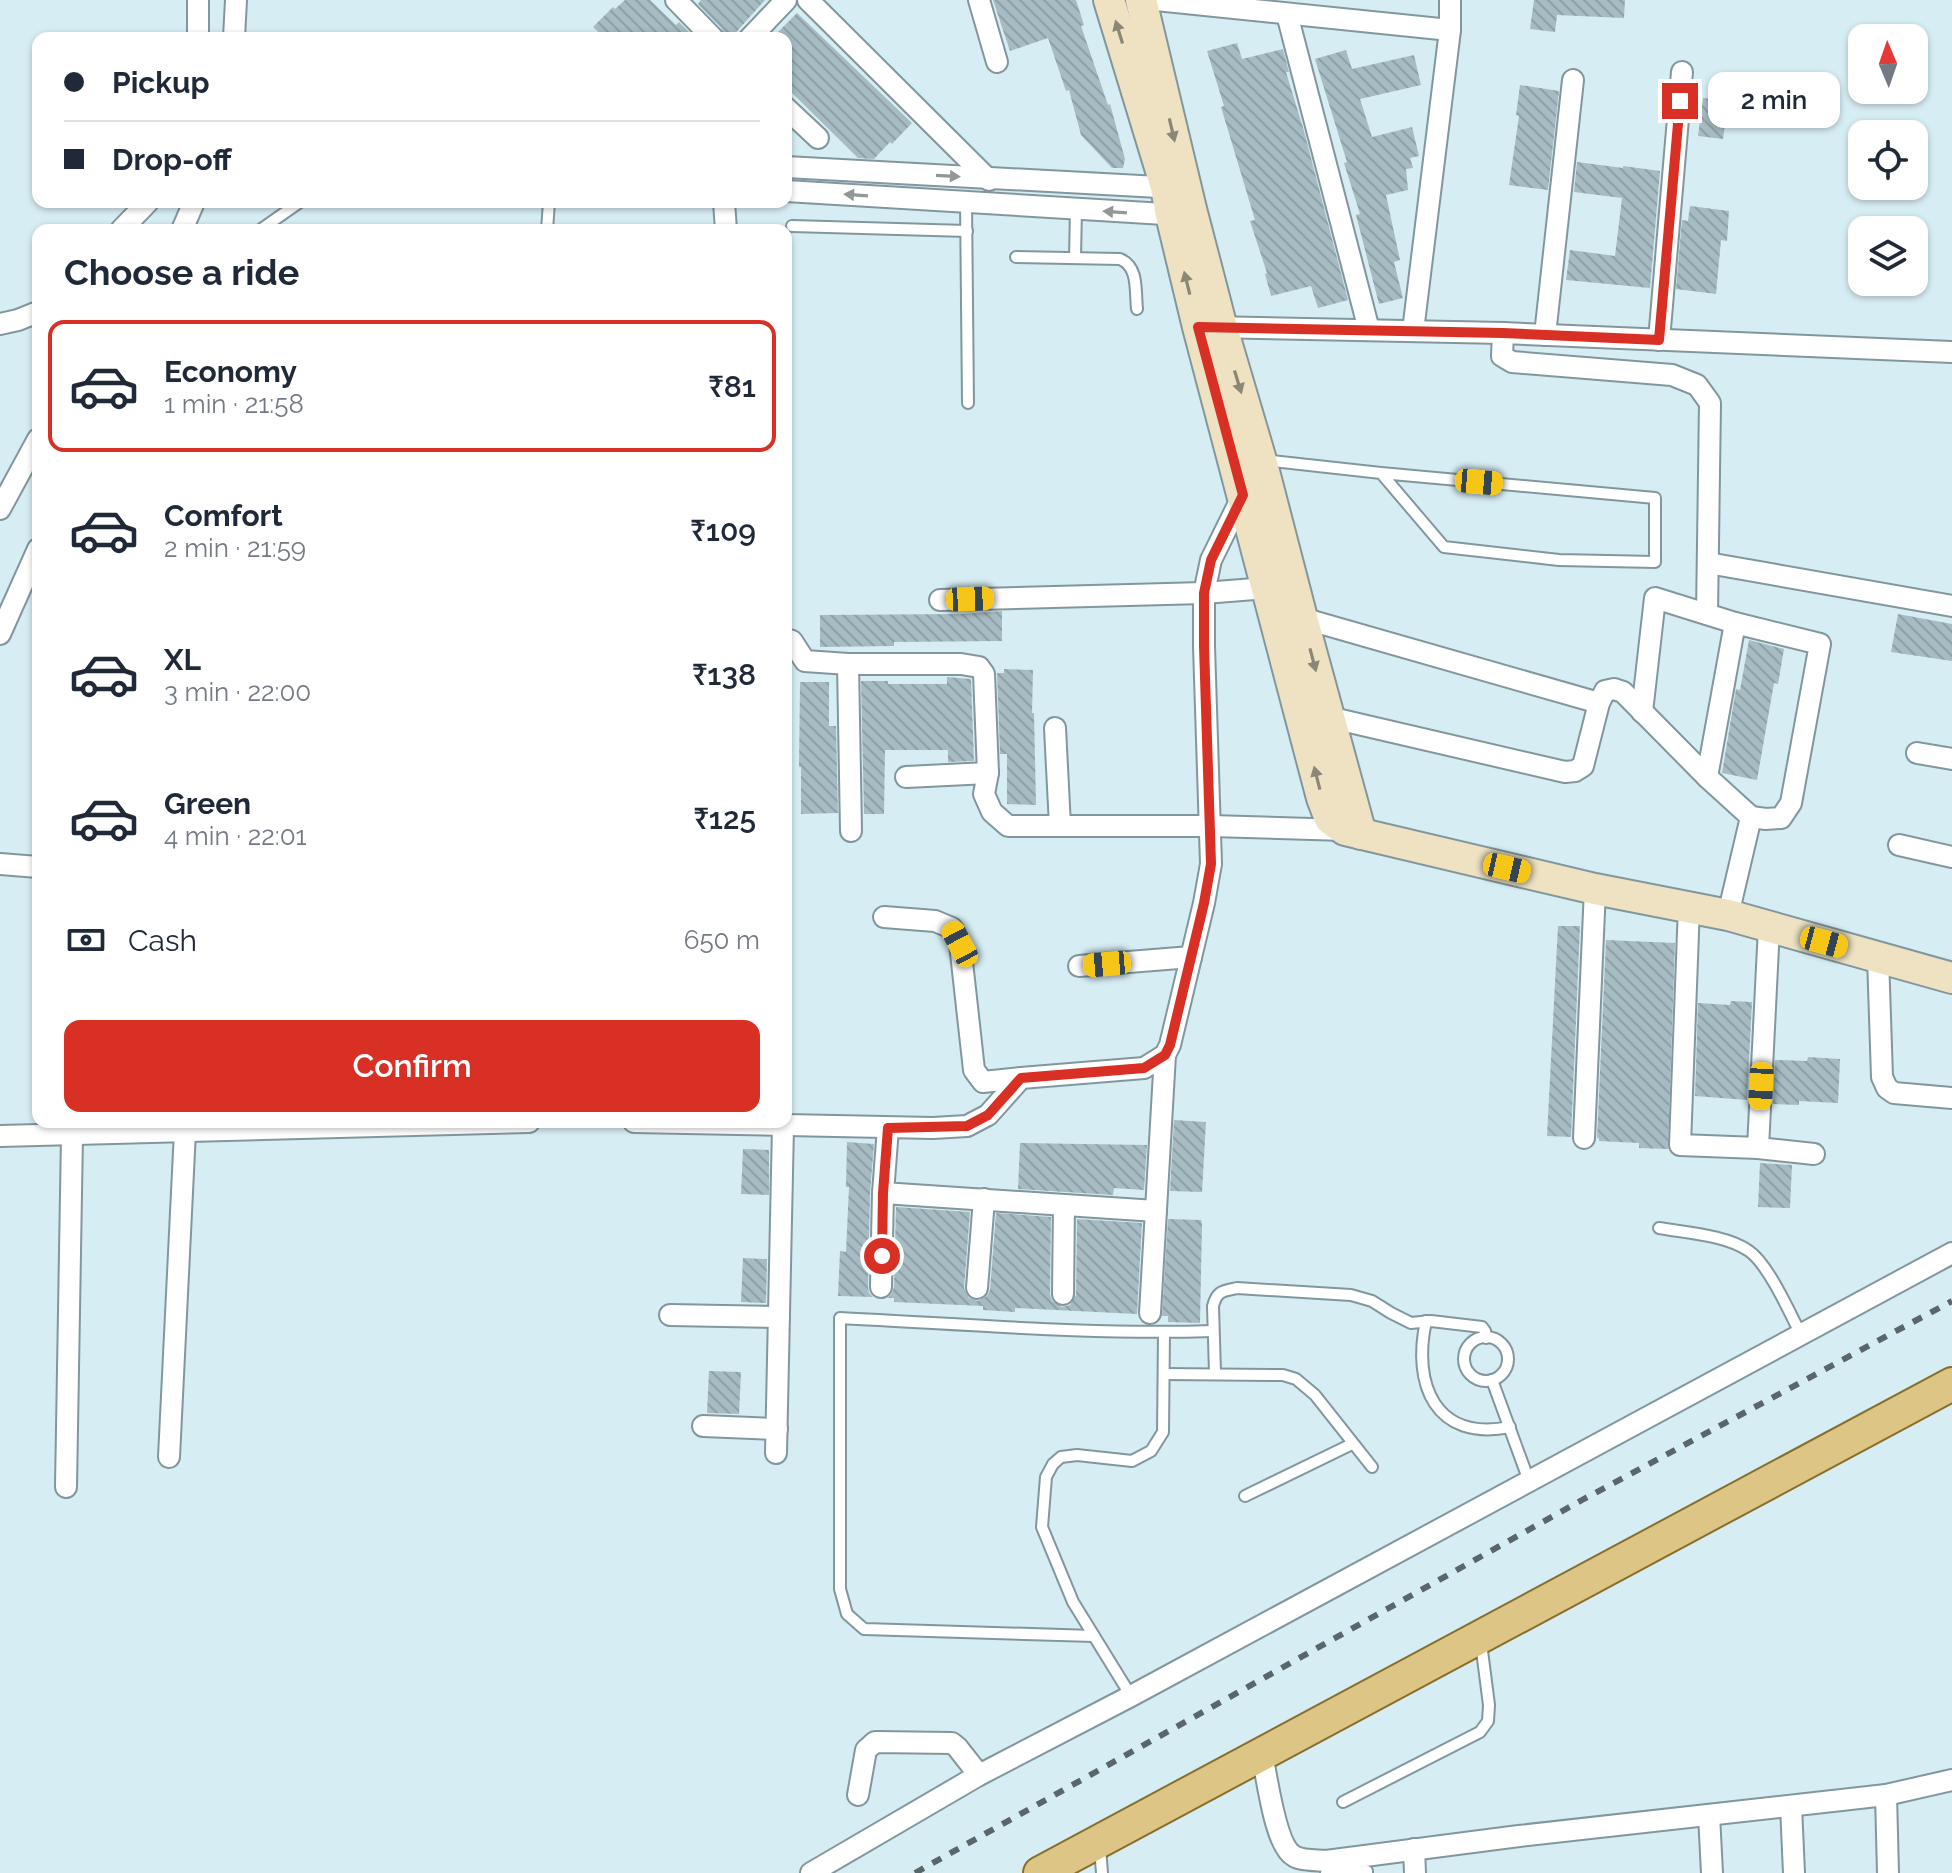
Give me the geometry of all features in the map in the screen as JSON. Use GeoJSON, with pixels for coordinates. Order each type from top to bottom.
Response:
{"type":"FeatureCollection","features":[{"type":"Feature","properties":{"kind":"main road"},"geometry":{"type":"LineString","coordinates":[[1040,1873],[1952,1384]]}},
{"type":"Feature","properties":{"kind":"street"},"geometry":{"type":"LineString","coordinates":[[198,0],[198,32]]}},
{"type":"Feature","properties":{"kind":"street"},"geometry":{"type":"LineString","coordinates":[[234,32],[236,0]]}},
{"type":"Feature","properties":{"kind":"street"},"geometry":{"type":"LineString","coordinates":[[676,0],[707,32]]}},
{"type":"Feature","properties":{"kind":"street"},"geometry":{"type":"LineString","coordinates":[[756,32],[786,0]]}},
{"type":"Feature","properties":{"kind":"street"},"geometry":{"type":"LineString","coordinates":[[808,0],[987,177],[1009,205]]}},
{"type":"Feature","properties":{"kind":"street"},"geometry":{"type":"LineString","coordinates":[[979,0],[997,62]]}},
{"type":"Feature","properties":{"kind":"street"},"geometry":{"type":"LineString","coordinates":[[1109,0],[1179,202]]}},
{"type":"Feature","properties":{"kind":"street"},"geometry":{"type":"LineString","coordinates":[[1141,0],[1179,202],[1210,327],[1243,495],[1322,798],[1330,819],[1353,832]]}},
{"type":"Feature","properties":{"kind":"street"},"geometry":{"type":"LineString","coordinates":[[1156,0],[1450,30]]}},
{"type":"Feature","properties":{"kind":"street"},"geometry":{"type":"LineString","coordinates":[[1413,331],[1450,30],[1450,0]]}},
{"type":"Feature","properties":{"kind":"street"},"geometry":{"type":"LineString","coordinates":[[1287,14],[1369,330]]}},
{"type":"Feature","properties":{"kind":"street"},"geometry":{"type":"LineString","coordinates":[[1659,340],[1682,72]]}},
{"type":"Feature","properties":{"kind":"street"},"geometry":{"type":"LineString","coordinates":[[1545,335],[1573,80]]}},
{"type":"Feature","properties":{"kind":"street"},"geometry":{"type":"LineString","coordinates":[[792,114],[818,138]]}},
{"type":"Feature","properties":{"kind":"street"},"geometry":{"type":"LineString","coordinates":[[792,167],[987,177],[1179,202]]}},
{"type":"Feature","properties":{"kind":"street"},"geometry":{"type":"LineString","coordinates":[[792,191],[1076,209],[1179,202]]}},
{"type":"Feature","properties":{"kind":"street"},"geometry":{"type":"LineString","coordinates":[[127,224],[142,208]]}},
{"type":"Feature","properties":{"kind":"street"},"geometry":{"type":"LineString","coordinates":[[0,324],[32,314]]}},
{"type":"Feature","properties":{"kind":"street"},"geometry":{"type":"LineString","coordinates":[[1210,327],[1503,333],[1952,352]]}},
{"type":"Feature","properties":{"kind":"street"},"geometry":{"type":"LineString","coordinates":[[1210,327],[1261,460],[1328,717],[1353,832]]}},
{"type":"Feature","properties":{"kind":"street"},"geometry":{"type":"LineString","coordinates":[[1503,333],[1502,356],[1512,362],[1672,375],[1697,385],[1710,403],[1707,614]]}},
{"type":"Feature","properties":{"kind":"street"},"geometry":{"type":"LineString","coordinates":[[0,509],[32,450]]}},
{"type":"Feature","properties":{"kind":"street"},"geometry":{"type":"LineString","coordinates":[[1150,1313],[1165,1055],[1170,1045],[1211,864],[1204,593],[1211,560],[1243,495]]}},
{"type":"Feature","properties":{"kind":"street"},"geometry":{"type":"LineString","coordinates":[[0,634],[32,562]]}},
{"type":"Feature","properties":{"kind":"street"},"geometry":{"type":"LineString","coordinates":[[1708,563],[1952,606]]}},
{"type":"Feature","properties":{"kind":"street"},"geometry":{"type":"LineString","coordinates":[[940,600],[1204,593],[1267,588]]}},
{"type":"Feature","properties":{"kind":"street"},"geometry":{"type":"LineString","coordinates":[[1328,717],[1565,772],[1583,766],[1599,703],[1605,691],[1614,689],[1623,692],[1642,712],[1707,777],[1751,817],[1781,818],[1791,803],[1820,644],[1735,623],[1655,598],[1642,712]]}},
{"type":"Feature","properties":{"kind":"street"},"geometry":{"type":"LineString","coordinates":[[1302,618],[1599,703]]}},
{"type":"Feature","properties":{"kind":"street"},"geometry":{"type":"LineString","coordinates":[[1707,777],[1735,623]]}},
{"type":"Feature","properties":{"kind":"street"},"geometry":{"type":"LineString","coordinates":[[792,641],[805,661],[979,667],[984,674],[988,773],[984,794],[992,812],[1008,826],[1211,826],[1353,832],[1595,889],[1728,915],[1952,978]]}},
{"type":"Feature","properties":{"kind":"street"},"geometry":{"type":"LineString","coordinates":[[848,664],[851,831]]}},
{"type":"Feature","properties":{"kind":"street"},"geometry":{"type":"LineString","coordinates":[[1055,728],[1060,826]]}},
{"type":"Feature","properties":{"kind":"street"},"geometry":{"type":"LineString","coordinates":[[1917,753],[1952,759]]}},
{"type":"Feature","properties":{"kind":"street"},"geometry":{"type":"LineString","coordinates":[[906,777],[988,773]]}},
{"type":"Feature","properties":{"kind":"street"},"geometry":{"type":"LineString","coordinates":[[1728,915],[1751,817]]}},
{"type":"Feature","properties":{"kind":"street"},"geometry":{"type":"LineString","coordinates":[[1899,845],[1952,857]]}},
{"type":"Feature","properties":{"kind":"street"},"geometry":{"type":"LineString","coordinates":[[0,864],[32,867]]}},
{"type":"Feature","properties":{"kind":"street"},"geometry":{"type":"LineString","coordinates":[[1584,1138],[1595,889]]}},
{"type":"Feature","properties":{"kind":"street"},"geometry":{"type":"LineString","coordinates":[[1689,906],[1680,1145],[1814,1154]]}},
{"type":"Feature","properties":{"kind":"street"},"geometry":{"type":"LineString","coordinates":[[884,917],[935,921],[952,928],[960,944],[974,1070],[983,1082],[1144,1068],[1165,1055]]}},
{"type":"Feature","properties":{"kind":"street"},"geometry":{"type":"LineString","coordinates":[[1758,1148],[1769,927]]}},
{"type":"Feature","properties":{"kind":"street"},"geometry":{"type":"LineString","coordinates":[[1079,966],[1191,957]]}},
{"type":"Feature","properties":{"kind":"street"},"geometry":{"type":"LineString","coordinates":[[1878,957],[1882,1077],[1887,1088],[1894,1093],[1952,1098]]}},
{"type":"Feature","properties":{"kind":"street"},"geometry":{"type":"LineString","coordinates":[[792,1126],[967,1126],[988,1115],[1021,1078]]}},
{"type":"Feature","properties":{"kind":"street"},"geometry":{"type":"LineString","coordinates":[[0,1136],[300,1128]]}},
{"type":"Feature","properties":{"kind":"street"},"geometry":{"type":"LineString","coordinates":[[776,1453],[783,1128]]}},
{"type":"Feature","properties":{"kind":"street"},"geometry":{"type":"LineString","coordinates":[[881,1287],[888,1128]]}},
{"type":"Feature","properties":{"kind":"street"},"geometry":{"type":"LineString","coordinates":[[169,1457],[185,1131]]}},
{"type":"Feature","properties":{"kind":"street"},"geometry":{"type":"LineString","coordinates":[[66,1487],[72,1135]]}},
{"type":"Feature","properties":{"kind":"street"},"geometry":{"type":"LineString","coordinates":[[883,1193],[1156,1211]]}},
{"type":"Feature","properties":{"kind":"street"},"geometry":{"type":"LineString","coordinates":[[977,1288],[984,1199]]}},
{"type":"Feature","properties":{"kind":"street"},"geometry":{"type":"LineString","coordinates":[[1063,1294],[1064,1205]]}},
{"type":"Feature","properties":{"kind":"street"},"geometry":{"type":"LineString","coordinates":[[811,1873],[979,1775],[1952,1253]]}},
{"type":"Feature","properties":{"kind":"street"},"geometry":{"type":"LineString","coordinates":[[670,1315],[779,1317]]}},
{"type":"Feature","properties":{"kind":"street"},"geometry":{"type":"LineString","coordinates":[[703,1426],[777,1429]]}},
{"type":"Feature","properties":{"kind":"street"},"geometry":{"type":"LineString","coordinates":[[858,1795],[866,1750],[875,1742],[952,1743],[979,1775]]}},
{"type":"Feature","properties":{"kind":"street"},"geometry":{"type":"LineString","coordinates":[[1262,1754],[1277,1828],[1283,1847],[1295,1861],[1326,1861],[1886,1795],[1952,1780]]}},
{"type":"Feature","properties":{"kind":"street"},"geometry":{"type":"LineString","coordinates":[[1886,1795],[1888,1873]]}},
{"type":"Feature","properties":{"kind":"street"},"geometry":{"type":"LineString","coordinates":[[1791,1806],[1794,1873]]}},
{"type":"Feature","properties":{"kind":"street"},"geometry":{"type":"LineString","coordinates":[[1709,1815],[1712,1873]]}},
{"type":"Feature","properties":{"kind":"street"},"geometry":{"type":"LineString","coordinates":[[1414,1849],[1415,1873]]}},
{"type":"Feature","properties":{"kind":"lane"},"geometry":{"type":"LineString","coordinates":[[966,202],[968,403]]}},
{"type":"Feature","properties":{"kind":"lane"},"geometry":{"type":"LineString","coordinates":[[269,224],[291,208]]}},
{"type":"Feature","properties":{"kind":"lane"},"geometry":{"type":"LineString","coordinates":[[1075,258],[1076,209]]}},
{"type":"Feature","properties":{"kind":"lane"},"geometry":{"type":"LineString","coordinates":[[792,226],[967,231]]}},
{"type":"Feature","properties":{"kind":"lane"},"geometry":{"type":"LineString","coordinates":[[1016,257],[1120,259],[1128,262],[1133,270],[1137,309]]}},
{"type":"Feature","properties":{"kind":"lane"},"geometry":{"type":"LineString","coordinates":[[1261,460],[1655,498],[1655,562],[1559,560],[1444,547],[1381,473]]}},
{"type":"Feature","properties":{"kind":"lane"},"geometry":{"type":"LineString","coordinates":[[1659,1228],[1729,1241],[1751,1252],[1771,1277],[1801,1335]]}},
{"type":"Feature","properties":{"kind":"lane"},"geometry":{"type":"LineString","coordinates":[[1215,1373],[1215,1297],[1223,1290],[1237,1288],[1351,1295],[1372,1301],[1411,1323],[1426,1321],[1482,1327],[1486,1338]]}},
{"type":"Feature","properties":{"kind":"lane"},"geometry":{"type":"LineString","coordinates":[[1094,1636],[864,1629],[847,1614],[840,1589],[840,1318],[1164,1332],[1213,1331]]}},
{"type":"Feature","properties":{"kind":"lane"},"geometry":{"type":"LineString","coordinates":[[1426,1321],[1421,1355],[1425,1384],[1433,1402],[1457,1424],[1486,1430],[1510,1427]]}},
{"type":"Feature","properties":{"kind":"lane"},"geometry":{"type":"LineString","coordinates":[[1131,1696],[1073,1602],[1042,1527],[1046,1477],[1061,1457],[1077,1455],[1132,1461],[1151,1451],[1163,1432],[1164,1332]]}},
{"type":"Feature","properties":{"kind":"lane"},"geometry":{"type":"LineString","coordinates":[[1486,1338],[1502,1344],[1508,1356],[1506,1370],[1492,1380],[1474,1378],[1465,1366],[1466,1351],[1470,1345],[1486,1338]]}},
{"type":"Feature","properties":{"kind":"lane"},"geometry":{"type":"LineString","coordinates":[[1164,1374],[1283,1375],[1296,1379],[1315,1395],[1372,1467]]}},
{"type":"Feature","properties":{"kind":"lane"},"geometry":{"type":"LineString","coordinates":[[1492,1380],[1529,1481]]}},
{"type":"Feature","properties":{"kind":"lane"},"geometry":{"type":"LineString","coordinates":[[1245,1496],[1352,1444]]}},
{"type":"Feature","properties":{"kind":"lane"},"geometry":{"type":"LineString","coordinates":[[1343,1802],[1480,1732],[1488,1721],[1489,1705],[1480,1637]]}},
{"type":"Feature","properties":{"kind":"lane"},"geometry":{"type":"LineString","coordinates":[[1100,1841],[1102,1873]]}},
{"type":"Feature","properties":{"kind":"lane"},"geometry":{"type":"LineString","coordinates":[[1326,1873],[1367,1873]]}},
{"type":"Feature","properties":{"kind":"building"},"geometry":{"type":"Polygon","coordinates":[[[625,0],[650,0],[676,25],[679,22],[689,32],[598,32],[593,27],[613,7],[615,9],[625,0]]]}},
{"type":"Feature","properties":{"kind":"building"},"geometry":{"type":"Polygon","coordinates":[[[701,0],[765,0],[736,32],[723,32],[698,4],[701,0]]]}},
{"type":"Feature","properties":{"kind":"building"},"geometry":{"type":"Polygon","coordinates":[[[993,0],[1076,0],[1084,25],[1081,26],[1110,104],[1125,159],[1123,168],[1112,168],[1081,135],[1069,90],[1066,91],[1048,38],[1010,51],[993,0]]]}},
{"type":"Feature","properties":{"kind":"building"},"geometry":{"type":"Polygon","coordinates":[[[1534,0],[1625,0],[1624,18],[1557,15],[1555,32],[1530,29],[1534,0]]]}},
{"type":"Feature","properties":{"kind":"building"},"geometry":{"type":"Polygon","coordinates":[[[797,13],[912,123],[874,159],[858,158],[792,93],[792,32],[778,32],[797,13]]]}},
{"type":"Feature","properties":{"kind":"building"},"geometry":{"type":"Polygon","coordinates":[[[1237,43],[1242,59],[1283,49],[1289,72],[1286,72],[1348,300],[1318,308],[1311,286],[1271,296],[1250,221],[1255,220],[1207,51],[1237,43]]]}},
{"type":"Feature","properties":{"kind":"building"},"geometry":{"type":"Polygon","coordinates":[[[1346,50],[1352,69],[1414,55],[1421,85],[1360,99],[1372,137],[1412,127],[1419,156],[1410,158],[1413,168],[1406,169],[1408,190],[1386,195],[1400,260],[1394,262],[1403,298],[1379,304],[1356,215],[1360,214],[1344,163],[1347,162],[1315,59],[1346,50]]]}},
{"type":"Feature","properties":{"kind":"building"},"geometry":{"type":"Polygon","coordinates":[[[1520,85],[1559,91],[1548,190],[1509,185],[1520,85]]]}},
{"type":"Feature","properties":{"kind":"building"},"geometry":{"type":"Polygon","coordinates":[[[1703,98],[1728,101],[1723,139],[1698,136],[1703,98]]]}},
{"type":"Feature","properties":{"kind":"building"},"geometry":{"type":"Polygon","coordinates":[[[1577,162],[1660,171],[1650,288],[1566,280],[1570,250],[1615,256],[1622,198],[1574,192],[1577,162]]]}},
{"type":"Feature","properties":{"kind":"building"},"geometry":{"type":"Polygon","coordinates":[[[1690,206],[1729,211],[1727,241],[1721,240],[1716,294],[1676,289],[1682,220],[1688,221],[1690,206]]]}},
{"type":"Feature","properties":{"kind":"building"},"geometry":{"type":"Polygon","coordinates":[[[1002,611],[1002,641],[894,642],[894,646],[820,647],[820,615],[1002,611]]]}},
{"type":"Feature","properties":{"kind":"building"},"geometry":{"type":"Polygon","coordinates":[[[1898,614],[1952,624],[1952,661],[1891,652],[1898,614]]]}},
{"type":"Feature","properties":{"kind":"building"},"geometry":{"type":"Polygon","coordinates":[[[1749,640],[1784,649],[1778,684],[1774,683],[1757,780],[1722,773],[1736,689],[1740,690],[1749,640]]]}},
{"type":"Feature","properties":{"kind":"building"},"geometry":{"type":"Polygon","coordinates":[[[1004,669],[1033,670],[1036,805],[1007,804],[1007,754],[1000,754],[997,673],[1004,673],[1004,669]]]}},
{"type":"Feature","properties":{"kind":"building"},"geometry":{"type":"Polygon","coordinates":[[[947,677],[971,679],[974,761],[948,762],[948,750],[885,750],[884,814],[864,814],[861,681],[947,684],[947,677]]]}},
{"type":"Feature","properties":{"kind":"building"},"geometry":{"type":"Polygon","coordinates":[[[800,682],[829,682],[829,726],[836,726],[838,813],[801,814],[800,682]]]}},
{"type":"Feature","properties":{"kind":"building"},"geometry":{"type":"Polygon","coordinates":[[[1558,926],[1580,926],[1571,1137],[1547,1136],[1558,926]]]}},
{"type":"Feature","properties":{"kind":"building"},"geometry":{"type":"Polygon","coordinates":[[[1606,940],[1675,943],[1668,1149],[1639,1148],[1639,1143],[1599,1141],[1597,1138],[1606,940]]]}},
{"type":"Feature","properties":{"kind":"building"},"geometry":{"type":"Polygon","coordinates":[[[1731,1001],[1752,1002],[1747,1100],[1695,1096],[1698,1003],[1730,1005],[1731,1001]]]}},
{"type":"Feature","properties":{"kind":"building"},"geometry":{"type":"Polygon","coordinates":[[[1808,1057],[1840,1059],[1838,1103],[1799,1101],[1799,1105],[1773,1104],[1775,1060],[1807,1061],[1808,1057]]]}},
{"type":"Feature","properties":{"kind":"building"},"geometry":{"type":"Polygon","coordinates":[[[1174,1120],[1206,1122],[1202,1192],[1170,1191],[1174,1120]]]}},
{"type":"Feature","properties":{"kind":"building"},"geometry":{"type":"Polygon","coordinates":[[[847,1142],[874,1144],[868,1287],[873,1297],[838,1296],[840,1251],[846,1252],[849,1187],[846,1187],[847,1142]]]}},
{"type":"Feature","properties":{"kind":"building"},"geometry":{"type":"Polygon","coordinates":[[[1020,1143],[1147,1145],[1144,1190],[1114,1188],[1113,1195],[1018,1189],[1020,1143]]]}},
{"type":"Feature","properties":{"kind":"building"},"geometry":{"type":"Polygon","coordinates":[[[743,1149],[769,1150],[769,1195],[741,1194],[743,1149]]]}},
{"type":"Feature","properties":{"kind":"building"},"geometry":{"type":"Polygon","coordinates":[[[1760,1163],[1792,1165],[1790,1208],[1758,1207],[1760,1163]]]}},
{"type":"Feature","properties":{"kind":"building"},"geometry":{"type":"Polygon","coordinates":[[[896,1207],[970,1212],[964,1288],[969,1298],[977,1301],[987,1296],[990,1290],[996,1213],[1051,1217],[1050,1294],[1052,1301],[1062,1307],[1070,1305],[1076,1295],[1077,1219],[1142,1223],[1137,1314],[1015,1308],[1015,1312],[983,1310],[983,1306],[894,1302],[894,1298],[888,1298],[894,1287],[896,1207]]]}},
{"type":"Feature","properties":{"kind":"building"},"geometry":{"type":"Polygon","coordinates":[[[1168,1219],[1201,1220],[1200,1323],[1168,1322],[1168,1316],[1162,1316],[1168,1219]]]}},
{"type":"Feature","properties":{"kind":"building"},"geometry":{"type":"Polygon","coordinates":[[[743,1258],[767,1259],[766,1303],[741,1302],[743,1258]]]}},
{"type":"Feature","properties":{"kind":"building"},"geometry":{"type":"Polygon","coordinates":[[[709,1371],[741,1372],[739,1414],[707,1413],[709,1371]]]}},
{"type":"Feature","properties":{"kind":"railway"},"geometry":{"type":"LineString","coordinates":[[915,1873],[1582,1500],[1952,1301]]}},
{"type":"Feature","properties":{"kind":"route"},"geometry":{"type":"LineString","coordinates":[[882,1256],[888,1128],[967,1126],[988,1115],[1021,1078],[1144,1068],[1165,1055],[1170,1045],[1211,864],[1204,593],[1211,560],[1243,495],[1198,327],[1503,333],[1659,340],[1680,101]]}}]}
